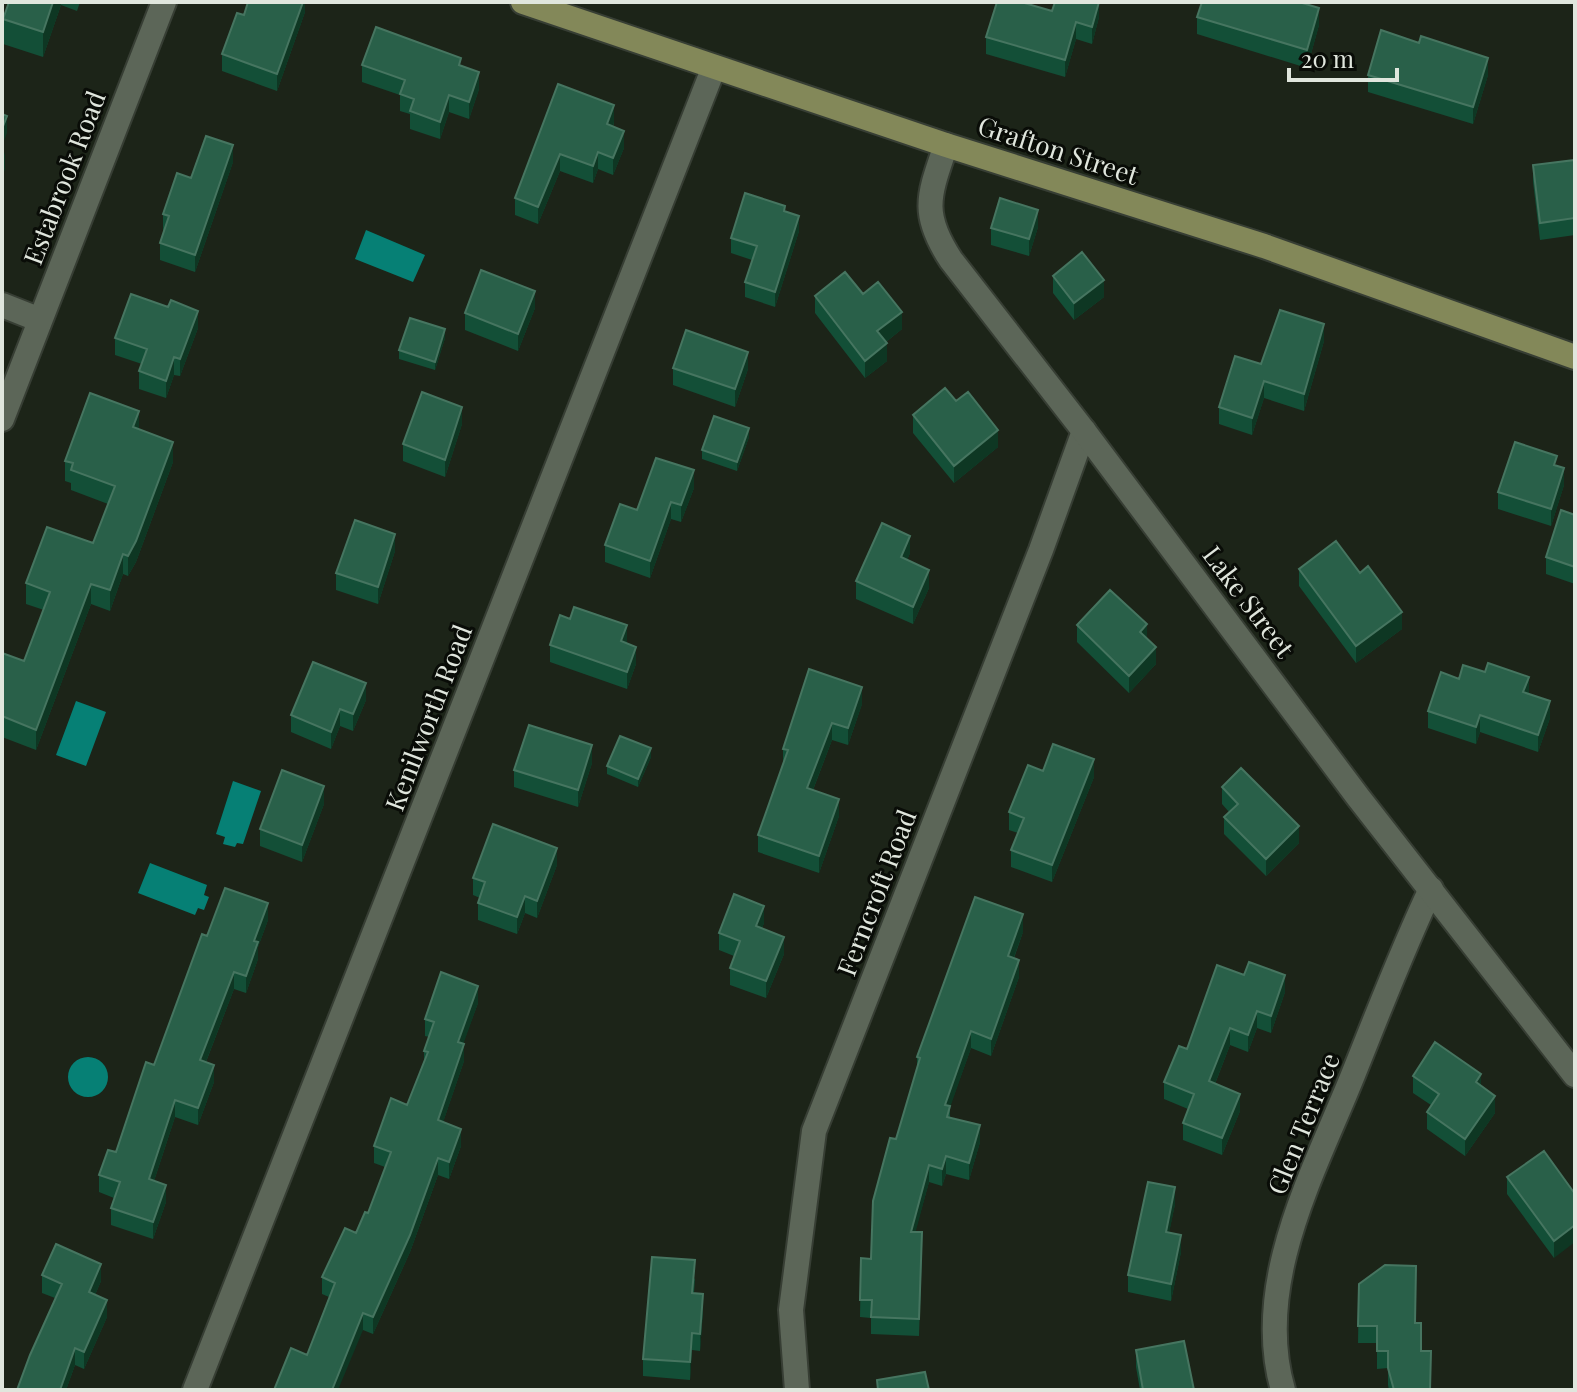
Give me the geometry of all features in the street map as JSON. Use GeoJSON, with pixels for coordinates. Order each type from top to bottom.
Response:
{"type":"FeatureCollection","features":[{"type":"Feature","properties":{"kind":"main road","name":"Grafton Street"},"geometry":{"type":"LineString","coordinates":[[523,2],[946,145],[1264,246],[1575,357]]}},
{"type":"Feature","properties":{"kind":"street","name":"Estabrook Road"},"geometry":{"type":"LineString","coordinates":[[2,419],[164,2]]}},
{"type":"Feature","properties":{"kind":"street","name":"Kenilworth Road"},"geometry":{"type":"LineString","coordinates":[[195,1390],[714,67]]}},
{"type":"Feature","properties":{"kind":"street","name":"Lake Street"},"geometry":{"type":"LineString","coordinates":[[946,145],[931,196],[930,218],[934,232],[951,260],[1084,431],[1358,797],[1575,1075]]}},
{"type":"Feature","properties":{"kind":"street"},"geometry":{"type":"LineString","coordinates":[[2,305],[40,320]]}},
{"type":"Feature","properties":{"kind":"street","name":"Ferncroft Road"},"geometry":{"type":"LineString","coordinates":[[797,1390],[793,1370],[791,1310],[814,1131],[1084,431]]}},
{"type":"Feature","properties":{"kind":"street","name":"Glen Terrace"},"geometry":{"type":"LineString","coordinates":[[1283,1390],[1277,1369],[1275,1308],[1279,1276],[1302,1199],[1431,889]]}},
{"type":"Feature","properties":{"kind":"water"},"geometry":{"type":"Polygon","coordinates":[[[366,230],[425,255],[413,282],[355,259],[366,230]]]}},
{"type":"Feature","properties":{"kind":"water"},"geometry":{"type":"Polygon","coordinates":[[[76,701],[106,712],[86,766],[56,755],[76,701]]]}},
{"type":"Feature","properties":{"kind":"water"},"geometry":{"type":"Polygon","coordinates":[[[233,781],[261,791],[243,844],[237,843],[235,847],[223,844],[225,837],[216,834],[233,781]]]}},
{"type":"Feature","properties":{"kind":"water"},"geometry":{"type":"Polygon","coordinates":[[[150,863],[207,885],[204,895],[209,897],[204,910],[198,908],[195,915],[138,893],[150,863]]]}},
{"type":"Feature","properties":{"kind":"water"},"geometry":{"type":"Polygon","coordinates":[[[88,1057],[102,1063],[108,1077],[102,1091],[88,1097],[74,1091],[68,1077],[74,1063],[88,1057]]]}},
{"type":"Feature","properties":{"kind":"building"},"geometry":{"type":"Polygon","coordinates":[[[9,2],[53,2],[43,32],[3,19],[9,2]]]}},
{"type":"Feature","properties":{"kind":"building"},"geometry":{"type":"Polygon","coordinates":[[[248,2],[303,2],[277,74],[222,54],[237,13],[244,15],[248,2]]]}},
{"type":"Feature","properties":{"kind":"building"},"geometry":{"type":"Polygon","coordinates":[[[997,2],[1021,2],[1052,11],[1055,2],[1099,2],[1092,27],[1076,22],[1065,60],[986,37],[997,2]]]}},
{"type":"Feature","properties":{"kind":"building"},"geometry":{"type":"Polygon","coordinates":[[[1202,2],[1299,2],[1319,8],[1307,50],[1197,17],[1202,2]]]}},
{"type":"Feature","properties":{"kind":"building"},"geometry":{"type":"Polygon","coordinates":[[[376,27],[461,58],[459,65],[479,72],[469,102],[449,95],[440,122],[410,111],[414,99],[400,94],[405,80],[362,65],[376,27]]]}},
{"type":"Feature","properties":{"kind":"building"},"geometry":{"type":"Polygon","coordinates":[[[1381,30],[1419,43],[1421,36],[1488,58],[1473,107],[1368,75],[1381,30]]]}},
{"type":"Feature","properties":{"kind":"building"},"geometry":{"type":"Polygon","coordinates":[[[558,84],[614,105],[607,124],[624,131],[613,158],[598,152],[593,166],[560,154],[538,207],[515,198],[558,84]]]}},
{"type":"Feature","properties":{"kind":"building"},"geometry":{"type":"Polygon","coordinates":[[[206,136],[233,145],[195,255],[160,243],[169,216],[163,214],[177,173],[191,178],[206,136]]]}},
{"type":"Feature","properties":{"kind":"building"},"geometry":{"type":"Polygon","coordinates":[[[1575,160],[1575,218],[1540,223],[1533,165],[1575,160]]]}},
{"type":"Feature","properties":{"kind":"building"},"geometry":{"type":"Polygon","coordinates":[[[745,193],[785,206],[784,211],[799,216],[775,292],[745,282],[757,246],[731,238],[745,193]]]}},
{"type":"Feature","properties":{"kind":"building"},"geometry":{"type":"Polygon","coordinates":[[[1000,198],[1038,210],[1029,239],[991,228],[1000,198]]]}},
{"type":"Feature","properties":{"kind":"building"},"geometry":{"type":"Polygon","coordinates":[[[1082,252],[1104,280],[1074,303],[1053,276],[1082,252]]]}},
{"type":"Feature","properties":{"kind":"building"},"geometry":{"type":"Polygon","coordinates":[[[481,270],[535,291],[518,334],[465,313],[481,270]]]}},
{"type":"Feature","properties":{"kind":"building"},"geometry":{"type":"Polygon","coordinates":[[[845,272],[863,294],[878,282],[902,312],[877,331],[887,343],[865,361],[815,296],[845,272]]]}},
{"type":"Feature","properties":{"kind":"building"},"geometry":{"type":"Polygon","coordinates":[[[131,294],[168,307],[171,300],[198,311],[180,359],[174,357],[166,381],[139,371],[147,349],[115,338],[131,294]]]}},
{"type":"Feature","properties":{"kind":"building"},"geometry":{"type":"Polygon","coordinates":[[[1280,310],[1324,324],[1304,394],[1264,381],[1252,418],[1219,407],[1235,356],[1261,364],[1280,310]]]}},
{"type":"Feature","properties":{"kind":"building"},"geometry":{"type":"Polygon","coordinates":[[[410,318],[445,329],[435,362],[399,350],[410,318]]]}},
{"type":"Feature","properties":{"kind":"building"},"geometry":{"type":"Polygon","coordinates":[[[686,330],[748,352],[735,389],[673,368],[686,330]]]}},
{"type":"Feature","properties":{"kind":"building"},"geometry":{"type":"Polygon","coordinates":[[[945,388],[956,401],[968,392],[998,430],[954,466],[913,415],[945,388]]]}},
{"type":"Feature","properties":{"kind":"building"},"geometry":{"type":"Polygon","coordinates":[[[422,392],[462,407],[445,460],[403,444],[422,392]]]}},
{"type":"Feature","properties":{"kind":"building"},"geometry":{"type":"Polygon","coordinates":[[[90,393],[139,411],[133,427],[173,442],[136,541],[128,556],[123,554],[110,590],[91,584],[36,730],[2,716],[2,653],[24,661],[50,592],[26,583],[47,527],[93,543],[115,486],[71,470],[73,463],[65,461],[90,393]]]}},
{"type":"Feature","properties":{"kind":"building"},"geometry":{"type":"Polygon","coordinates":[[[714,416],[749,428],[737,462],[702,450],[714,416]]]}},
{"type":"Feature","properties":{"kind":"building"},"geometry":{"type":"Polygon","coordinates":[[[1515,442],[1557,456],[1554,465],[1564,468],[1551,509],[1498,492],[1515,442]]]}},
{"type":"Feature","properties":{"kind":"building"},"geometry":{"type":"Polygon","coordinates":[[[656,458],[694,470],[681,505],[671,502],[650,561],[605,545],[620,504],[637,510],[656,458]]]}},
{"type":"Feature","properties":{"kind":"building"},"geometry":{"type":"Polygon","coordinates":[[[1561,510],[1575,515],[1575,567],[1546,557],[1561,510]]]}},
{"type":"Feature","properties":{"kind":"building"},"geometry":{"type":"Polygon","coordinates":[[[355,520],[395,534],[378,587],[336,573],[355,520]]]}},
{"type":"Feature","properties":{"kind":"building"},"geometry":{"type":"Polygon","coordinates":[[[882,523],[910,536],[901,557],[929,570],[913,607],[856,581],[882,523]]]}},
{"type":"Feature","properties":{"kind":"building"},"geometry":{"type":"Polygon","coordinates":[[[1336,541],[1360,573],[1368,566],[1402,612],[1356,646],[1299,569],[1336,541]]]}},
{"type":"Feature","properties":{"kind":"building"},"geometry":{"type":"Polygon","coordinates":[[[1110,590],[1147,624],[1140,632],[1156,647],[1129,676],[1077,625],[1110,590]]]}},
{"type":"Feature","properties":{"kind":"building"},"geometry":{"type":"Polygon","coordinates":[[[574,607],[627,625],[621,641],[636,647],[627,672],[550,645],[560,615],[570,619],[574,607]]]}},
{"type":"Feature","properties":{"kind":"building"},"geometry":{"type":"Polygon","coordinates":[[[313,662],[366,683],[353,714],[340,709],[331,732],[291,715],[313,662]]]}},
{"type":"Feature","properties":{"kind":"building"},"geometry":{"type":"Polygon","coordinates":[[[1488,663],[1529,677],[1523,692],[1550,701],[1538,735],[1480,715],[1476,727],[1428,711],[1441,672],[1459,679],[1463,665],[1485,672],[1488,663]]]}},
{"type":"Feature","properties":{"kind":"building"},"geometry":{"type":"Polygon","coordinates":[[[809,669],[862,687],[848,728],[832,723],[807,788],[839,799],[819,856],[758,835],[788,750],[783,749],[809,669]]]}},
{"type":"Feature","properties":{"kind":"building"},"geometry":{"type":"Polygon","coordinates":[[[529,725],[592,745],[578,790],[514,770],[529,725]]]}},
{"type":"Feature","properties":{"kind":"building"},"geometry":{"type":"Polygon","coordinates":[[[620,736],[651,748],[638,779],[607,766],[620,736]]]}},
{"type":"Feature","properties":{"kind":"building"},"geometry":{"type":"Polygon","coordinates":[[[1053,744],[1094,759],[1052,865],[1011,850],[1024,818],[1009,812],[1028,765],[1043,771],[1053,744]]]}},
{"type":"Feature","properties":{"kind":"building"},"geometry":{"type":"Polygon","coordinates":[[[1241,768],[1299,826],[1266,859],[1224,817],[1238,804],[1222,787],[1241,768]]]}},
{"type":"Feature","properties":{"kind":"building"},"geometry":{"type":"Polygon","coordinates":[[[282,770],[324,786],[302,845],[260,829],[282,770]]]}},
{"type":"Feature","properties":{"kind":"building"},"geometry":{"type":"Polygon","coordinates":[[[493,824],[557,848],[537,901],[525,896],[517,917],[478,903],[485,882],[473,878],[493,824]]]}},
{"type":"Feature","properties":{"kind":"building"},"geometry":{"type":"Polygon","coordinates":[[[225,888],[268,903],[254,941],[258,942],[246,976],[234,972],[200,1060],[214,1065],[198,1108],[175,1100],[149,1179],[166,1185],[153,1222],[111,1208],[120,1182],[99,1175],[108,1150],[116,1152],[146,1062],[154,1065],[202,934],[207,936],[225,888]]]}},
{"type":"Feature","properties":{"kind":"building"},"geometry":{"type":"Polygon","coordinates":[[[734,894],[764,906],[756,926],[784,937],[766,981],[730,968],[740,941],[719,933],[734,894]]]}},
{"type":"Feature","properties":{"kind":"building"},"geometry":{"type":"Polygon","coordinates":[[[975,897],[1023,914],[1008,956],[1019,960],[991,1039],[971,1031],[945,1105],[950,1106],[947,1117],[980,1125],[969,1163],[946,1156],[942,1169],[929,1165],[911,1232],[922,1232],[919,1319],[871,1317],[872,1300],[860,1300],[861,1258],[871,1259],[873,1201],[890,1138],[896,1139],[920,1058],[917,1057],[975,897]]]}},
{"type":"Feature","properties":{"kind":"building"},"geometry":{"type":"Polygon","coordinates":[[[1249,962],[1285,975],[1271,1016],[1257,1011],[1248,1035],[1230,1028],[1209,1081],[1240,1094],[1222,1138],[1183,1123],[1194,1094],[1164,1082],[1179,1046],[1187,1049],[1217,965],[1244,975],[1249,962]]]}},
{"type":"Feature","properties":{"kind":"building"},"geometry":{"type":"Polygon","coordinates":[[[441,972],[478,986],[458,1042],[464,1044],[438,1120],[461,1129],[449,1162],[438,1158],[410,1235],[373,1317],[363,1313],[332,1390],[274,1390],[291,1348],[307,1355],[335,1283],[322,1277],[345,1228],[356,1233],[365,1212],[368,1213],[391,1152],[374,1146],[391,1098],[407,1105],[428,1052],[424,1051],[434,1022],[425,1019],[441,972]]]}},
{"type":"Feature","properties":{"kind":"building"},"geometry":{"type":"Polygon","coordinates":[[[1435,1042],[1481,1074],[1476,1082],[1495,1096],[1465,1139],[1427,1112],[1439,1094],[1413,1076],[1435,1042]]]}},
{"type":"Feature","properties":{"kind":"building"},"geometry":{"type":"Polygon","coordinates":[[[1544,1151],[1575,1194],[1575,1225],[1554,1241],[1507,1177],[1544,1151]]]}},
{"type":"Feature","properties":{"kind":"building"},"geometry":{"type":"Polygon","coordinates":[[[1148,1182],[1175,1187],[1166,1232],[1181,1235],[1171,1284],[1128,1275],[1148,1182]]]}},
{"type":"Feature","properties":{"kind":"building"},"geometry":{"type":"Polygon","coordinates":[[[56,1244],[101,1264],[89,1292],[107,1300],[84,1352],[75,1348],[60,1390],[17,1390],[62,1284],[42,1275],[56,1244]]]}},
{"type":"Feature","properties":{"kind":"building"},"geometry":{"type":"Polygon","coordinates":[[[652,1257],[695,1260],[692,1293],[703,1294],[700,1334],[692,1333],[690,1362],[643,1359],[652,1257]]]}},
{"type":"Feature","properties":{"kind":"building"},"geometry":{"type":"Polygon","coordinates":[[[1385,1265],[1416,1266],[1415,1323],[1421,1323],[1421,1351],[1431,1351],[1430,1390],[1394,1390],[1388,1368],[1388,1351],[1377,1351],[1377,1326],[1358,1326],[1359,1284],[1385,1265]]]}},
{"type":"Feature","properties":{"kind":"building"},"geometry":{"type":"Polygon","coordinates":[[[1184,1341],[1194,1390],[1143,1390],[1136,1350],[1184,1341]]]}},
{"type":"Feature","properties":{"kind":"building"},"geometry":{"type":"Polygon","coordinates":[[[925,1372],[929,1390],[878,1390],[877,1380],[925,1372]]]}}]}
